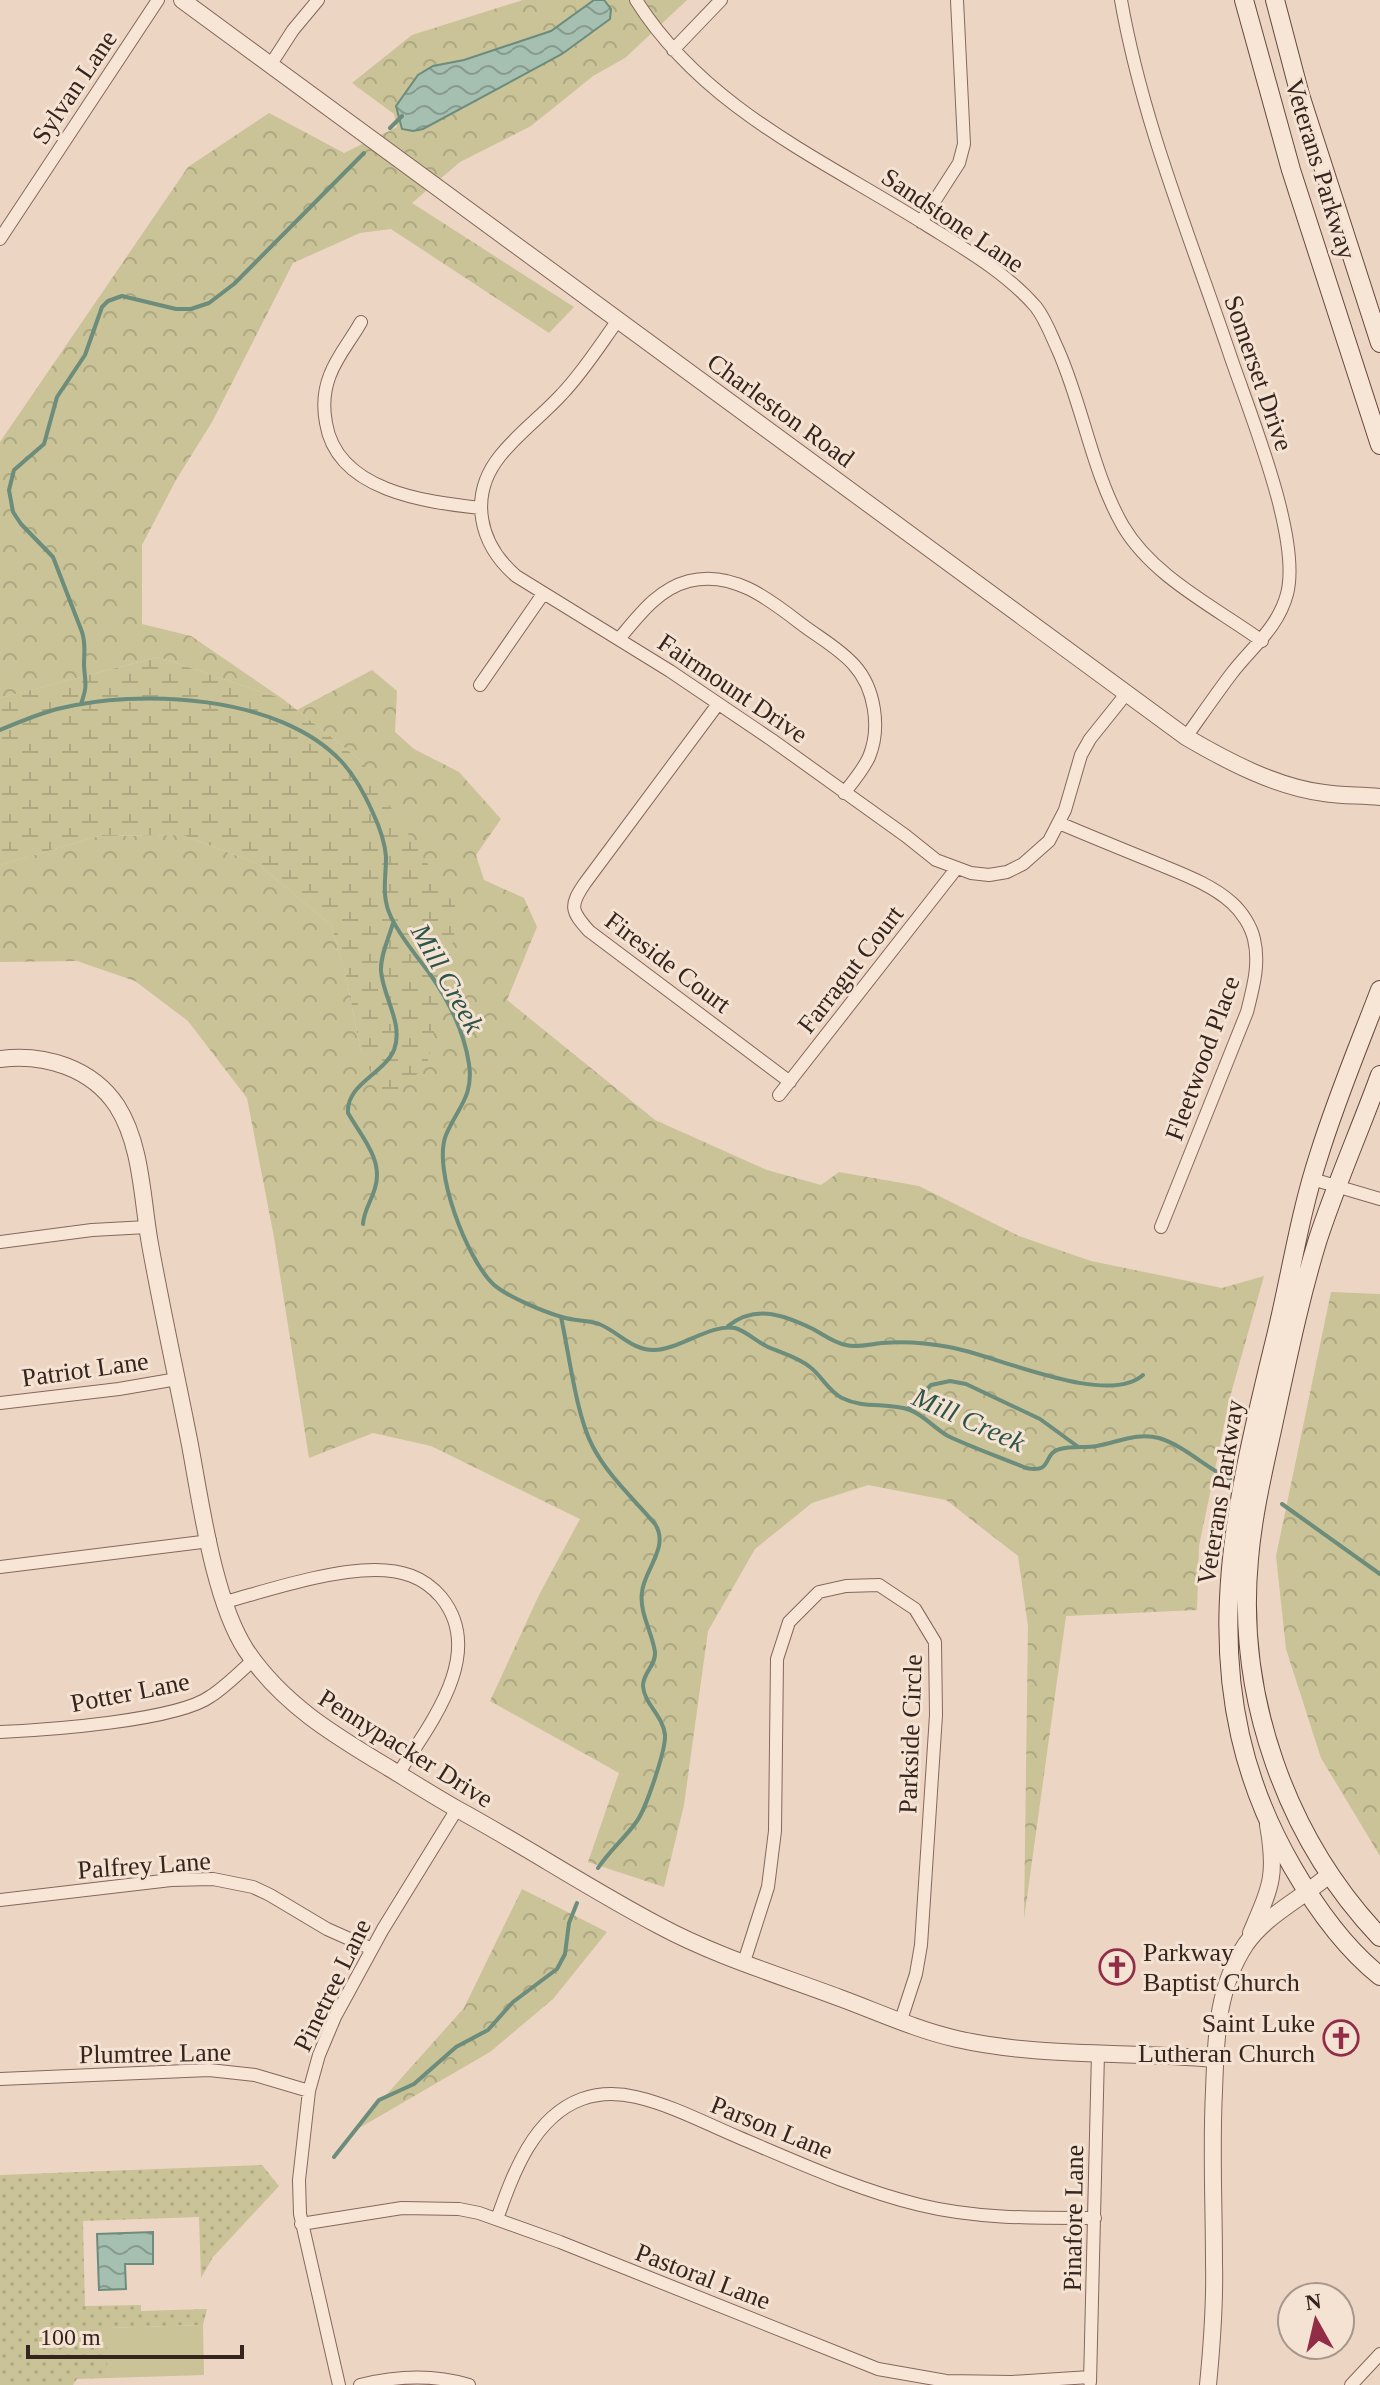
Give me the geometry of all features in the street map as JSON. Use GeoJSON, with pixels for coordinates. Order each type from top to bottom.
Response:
{"type":"FeatureCollection","features":[{"type":"Feature","properties":{"kind":"main road","name":"Veterans Parkway"},"geometry":{"type":"LineString","coordinates":[[1244,0],[1291,170],[1380,445]]}},
{"type":"Feature","properties":{"kind":"main road","name":"Veterans Parkway"},"geometry":{"type":"LineString","coordinates":[[1275,0],[1300,95],[1378,330]]}},
{"type":"Feature","properties":{"kind":"main road","name":"Veterans Parkway"},"geometry":{"type":"LineString","coordinates":[[1380,990],[1312,1179],[1251,1444],[1231,1553],[1228,1651],[1242,1752],[1266,1817],[1309,1893],[1358,1954],[1380,1976]]}},
{"type":"Feature","properties":{"kind":"main road","name":"Veterans Parkway"},"geometry":{"type":"LineString","coordinates":[[1380,1075],[1319,1236],[1296,1317],[1253,1523],[1248,1562],[1251,1669],[1258,1707],[1277,1772],[1289,1801],[1330,1874],[1380,1937]]}},
{"type":"Feature","properties":{"kind":"street","name":"Sylvan Lane"},"geometry":{"type":"LineString","coordinates":[[0,239],[158,0]]}},
{"type":"Feature","properties":{"kind":"street","name":"Charleston Road"},"geometry":{"type":"LineString","coordinates":[[182,0],[1186,737],[1236,764],[1295,786],[1322,793],[1380,797]]}},
{"type":"Feature","properties":{"kind":"street"},"geometry":{"type":"LineString","coordinates":[[271,64],[318,0]]}},
{"type":"Feature","properties":{"kind":"street","name":"Sandstone Lane"},"geometry":{"type":"LineString","coordinates":[[636,0],[673,50],[700,78],[748,117],[991,267],[1036,307],[1067,369],[1114,507],[1136,544],[1182,585],[1262,641]]}},
{"type":"Feature","properties":{"kind":"street"},"geometry":{"type":"LineString","coordinates":[[673,50],[721,0]]}},
{"type":"Feature","properties":{"kind":"street"},"geometry":{"type":"LineString","coordinates":[[921,222],[959,163],[964,144],[957,0]]}},
{"type":"Feature","properties":{"kind":"street","name":"Somerset Drive"},"geometry":{"type":"LineString","coordinates":[[1121,0],[1157,141],[1260,445],[1286,536],[1290,577],[1280,613],[1262,641],[1231,674],[1186,737]]}},
{"type":"Feature","properties":{"kind":"street"},"geometry":{"type":"LineString","coordinates":[[361,322],[336,361],[325,395],[324,412],[334,446],[344,461],[357,472],[385,488],[448,504],[481,508],[484,486],[500,456],[570,385],[618,320]]}},
{"type":"Feature","properties":{"kind":"street","name":"Fairmount Drive"},"geometry":{"type":"LineString","coordinates":[[481,508],[485,535],[502,564],[543,594],[718,704],[936,860],[956,869],[989,875],[1007,872],[1036,854],[1049,841],[1059,823],[1081,755],[1126,694]]}},
{"type":"Feature","properties":{"kind":"street"},"geometry":{"type":"LineString","coordinates":[[619,639],[658,596],[689,581],[723,580],[756,592],[773,603],[853,663],[864,678],[871,696],[873,745],[868,759],[844,793]]}},
{"type":"Feature","properties":{"kind":"street"},"geometry":{"type":"LineString","coordinates":[[480,685],[543,594]]}},
{"type":"Feature","properties":{"kind":"street","name":"Fireside Court"},"geometry":{"type":"LineString","coordinates":[[718,704],[585,883],[573,907],[576,916],[589,931],[790,1082]]}},
{"type":"Feature","properties":{"kind":"street","name":"Fleetwood Place"},"geometry":{"type":"LineString","coordinates":[[1059,823],[1183,874],[1218,892],[1234,904],[1254,937],[1257,956],[1247,1012],[1161,1227]]}},
{"type":"Feature","properties":{"kind":"street","name":"Farragut Court"},"geometry":{"type":"LineString","coordinates":[[779,1095],[956,869]]}},
{"type":"Feature","properties":{"kind":"street","name":"Pennypacker Drive"},"geometry":{"type":"LineString","coordinates":[[0,1059],[18,1056],[41,1058],[65,1065],[104,1090],[119,1108],[139,1174],[210,1541],[232,1625],[253,1660],[275,1687],[312,1720],[457,1809],[661,1927],[744,1962],[952,2038],[1031,2050],[1214,2059]]}},
{"type":"Feature","properties":{"kind":"street"},"geometry":{"type":"LineString","coordinates":[[1312,1179],[1380,1199]]}},
{"type":"Feature","properties":{"kind":"street"},"geometry":{"type":"LineString","coordinates":[[0,1242],[92,1230],[147,1227]]}},
{"type":"Feature","properties":{"kind":"street","name":"Patriot Lane"},"geometry":{"type":"LineString","coordinates":[[0,1403],[177,1379]]}},
{"type":"Feature","properties":{"kind":"street"},"geometry":{"type":"LineString","coordinates":[[0,1567],[210,1541]]}},
{"type":"Feature","properties":{"kind":"street"},"geometry":{"type":"LineString","coordinates":[[225,1602],[333,1575],[371,1569],[408,1573],[424,1581],[437,1593],[456,1623],[459,1658],[447,1692],[398,1774]]}},
{"type":"Feature","properties":{"kind":"street","name":"Parkside Circle"},"geometry":{"type":"LineString","coordinates":[[744,1962],[768,1887],[775,1831],[777,1659],[789,1622],[819,1592],[846,1586],[879,1585],[915,1609],[935,1642],[936,1715],[921,1945],[916,1974],[901,2020]]}},
{"type":"Feature","properties":{"kind":"street","name":"Potter Lane"},"geometry":{"type":"LineString","coordinates":[[0,1732],[69,1727],[183,1707],[211,1697],[253,1660]]}},
{"type":"Feature","properties":{"kind":"street","name":"Pinetree Lane"},"geometry":{"type":"LineString","coordinates":[[339,2385],[301,2224],[299,2180],[309,2091],[327,2035],[372,1949],[457,1809]]}},
{"type":"Feature","properties":{"kind":"street"},"geometry":{"type":"LineString","coordinates":[[1208,2385],[1214,2264],[1211,2170],[1214,2059],[1220,2002],[1228,1979],[1248,1942],[1272,1879],[1273,1857],[1266,1817]]}},
{"type":"Feature","properties":{"kind":"street"},"geometry":{"type":"LineString","coordinates":[[1248,1942],[1275,1914],[1309,1893],[1330,1874]]}},
{"type":"Feature","properties":{"kind":"street","name":"Palfrey Lane"},"geometry":{"type":"LineString","coordinates":[[0,1900],[171,1880],[213,1879],[253,1887],[327,1929],[372,1949]]}},
{"type":"Feature","properties":{"kind":"street","name":"Pinafore Lane"},"geometry":{"type":"LineString","coordinates":[[1090,2381],[1098,2053]]}},
{"type":"Feature","properties":{"kind":"street","name":"Plumtree Lane"},"geometry":{"type":"LineString","coordinates":[[0,2079],[209,2070],[255,2075],[309,2091]]}},
{"type":"Feature","properties":{"kind":"street","name":"Parson Lane"},"geometry":{"type":"LineString","coordinates":[[497,2219],[521,2157],[542,2129],[567,2107],[600,2095],[618,2095],[655,2103],[810,2167],[921,2205],[977,2215],[1095,2218]]}},
{"type":"Feature","properties":{"kind":"street","name":"Pastoral Lane"},"geometry":{"type":"LineString","coordinates":[[301,2224],[421,2206],[459,2209],[497,2219],[878,2369],[946,2381],[1090,2381]]}},
{"type":"Feature","properties":{"kind":"street"},"geometry":{"type":"LineString","coordinates":[[1351,2385],[1380,2354]]}},
{"type":"Feature","properties":{"kind":"street"},"geometry":{"type":"LineString","coordinates":[[360,2385],[404,2378],[435,2378],[469,2385]]}},
{"type":"Feature","properties":{"kind":"green space"},"geometry":{"type":"Polygon","coordinates":[[[523,0],[687,0],[625,58],[593,76],[531,126],[460,162],[412,203],[574,307],[549,333],[391,229],[360,233],[293,263],[212,422],[176,480],[142,545],[142,624],[191,636],[283,699],[158,657],[0,698],[0,442],[188,167],[269,113],[344,153],[397,127],[394,114],[352,83],[412,35],[523,0]]]}},
{"type":"Feature","properties":{"kind":"green space"},"geometry":{"type":"Polygon","coordinates":[[[158,657],[283,699],[360,760],[459,912],[427,1065],[384,1103],[360,1048],[345,971],[331,925],[258,864],[183,835],[99,836],[0,865],[0,698],[158,657]]]}},
{"type":"Feature","properties":{"kind":"green space"},"geometry":{"type":"Polygon","coordinates":[[[372,670],[397,691],[395,732],[414,749],[459,772],[501,819],[476,855],[484,880],[524,898],[537,927],[507,1000],[655,1120],[767,1170],[821,1185],[839,1172],[919,1186],[1019,1236],[1091,1261],[1222,1288],[1264,1276],[1230,1397],[1199,1546],[1197,1610],[1066,1616],[1024,1919],[1028,1626],[1018,1556],[946,1500],[868,1485],[812,1503],[755,1549],[708,1631],[684,1805],[664,1887],[588,1862],[619,1773],[490,1701],[539,1595],[580,1519],[431,1446],[373,1433],[309,1458],[274,1237],[247,1098],[188,1021],[135,981],[77,961],[0,962],[0,865],[99,836],[183,835],[258,864],[331,925],[345,971],[360,1048],[385,1102],[360,760],[297,710],[372,670]]]}},
{"type":"Feature","properties":{"kind":"green space"},"geometry":{"type":"Polygon","coordinates":[[[1331,1292],[1380,1294],[1380,1856],[1321,1758],[1286,1649],[1276,1556],[1331,1292]]]}},
{"type":"Feature","properties":{"kind":"green space"},"geometry":{"type":"Polygon","coordinates":[[[522,1889],[607,1932],[553,1999],[490,2052],[354,2131],[464,2008],[522,1889]]]}},
{"type":"Feature","properties":{"kind":"green space"},"geometry":{"type":"Polygon","coordinates":[[[262,2165],[279,2186],[213,2257],[201,2278],[199,2217],[83,2221],[85,2306],[141,2305],[141,2311],[207,2309],[203,2325],[107,2328],[108,2378],[77,2379],[73,2385],[0,2385],[0,2175],[262,2165]]]}},
{"type":"Feature","properties":{"kind":"green space"},"geometry":{"type":"Polygon","coordinates":[[[203,2325],[204,2375],[108,2378],[106,2328],[203,2325]]]}},
{"type":"Feature","properties":{"kind":"water"},"geometry":{"type":"Polygon","coordinates":[[[594,0],[604,0],[611,9],[610,19],[562,54],[423,129],[402,129],[396,106],[418,75],[433,66],[464,60],[551,31],[594,0]]]}},
{"type":"Feature","properties":{"kind":"water"},"geometry":{"type":"Polygon","coordinates":[[[153,2232],[153,2264],[125,2264],[126,2289],[99,2290],[97,2234],[153,2232]]]}},
{"type":"Feature","properties":{"kind":"waterway"},"geometry":{"type":"LineString","coordinates":[[390,128],[402,116]]}},
{"type":"Feature","properties":{"kind":"waterway"},"geometry":{"type":"LineString","coordinates":[[81,704],[86,684],[82,632],[53,557],[13,512],[9,490],[14,470],[44,444],[57,397],[85,355],[102,307],[108,301],[122,296],[176,309],[191,309],[209,303],[234,284],[364,153]]}},
{"type":"Feature","properties":{"kind":"waterway","name":"Mill Creek"},"geometry":{"type":"LineString","coordinates":[[0,730],[50,711],[90,702],[128,699],[207,702],[282,722],[314,739],[341,761],[363,792],[381,834],[386,857],[385,895],[391,917],[443,995],[463,1040],[469,1064],[469,1085],[464,1102],[446,1135],[444,1169],[454,1213],[473,1255],[493,1284],[507,1294],[554,1315],[599,1324],[646,1349],[663,1349],[716,1329],[735,1328],[805,1364],[842,1398],[910,1410],[948,1436],[1026,1468],[1041,1468],[1051,1454],[1060,1449],[1151,1436],[1178,1446],[1230,1479]]}},
{"type":"Feature","properties":{"kind":"waterway"},"geometry":{"type":"LineString","coordinates":[[363,1224],[375,1188],[376,1168],[370,1149],[348,1113],[353,1094],[394,1050],[395,1020],[381,971],[383,953],[393,923]]}},
{"type":"Feature","properties":{"kind":"waterway"},"geometry":{"type":"LineString","coordinates":[[728,1326],[749,1315],[770,1314],[850,1346],[899,1342],[941,1346],[1049,1376],[1103,1386],[1126,1384],[1143,1375]]}},
{"type":"Feature","properties":{"kind":"waterway"},"geometry":{"type":"LineString","coordinates":[[561,1317],[586,1432],[613,1477],[655,1524],[660,1541],[644,1584],[642,1607],[655,1652],[643,1686],[664,1728],[662,1753],[641,1814],[598,1868]]}},
{"type":"Feature","properties":{"kind":"waterway"},"geometry":{"type":"LineString","coordinates":[[908,1409],[931,1385],[950,1381],[966,1384],[1040,1419],[1077,1446]]}},
{"type":"Feature","properties":{"kind":"waterway","name":"Mill Creek"},"geometry":{"type":"LineString","coordinates":[[1282,1504],[1380,1574]]}},
{"type":"Feature","properties":{"kind":"waterway"},"geometry":{"type":"LineString","coordinates":[[334,2157],[379,2100],[414,2084],[456,2047],[488,2030],[513,2002],[557,1969],[565,1954],[569,1923],[577,1903]]}},
{"type":"Feature","properties":{"kind":"place","name":"Parkway Baptist Church"},"geometry":{"type":"Point","coordinates":[1117,1967]}},
{"type":"Feature","properties":{"kind":"place","name":"Saint Luke Lutheran Church"},"geometry":{"type":"Point","coordinates":[1341,2038]}}]}
